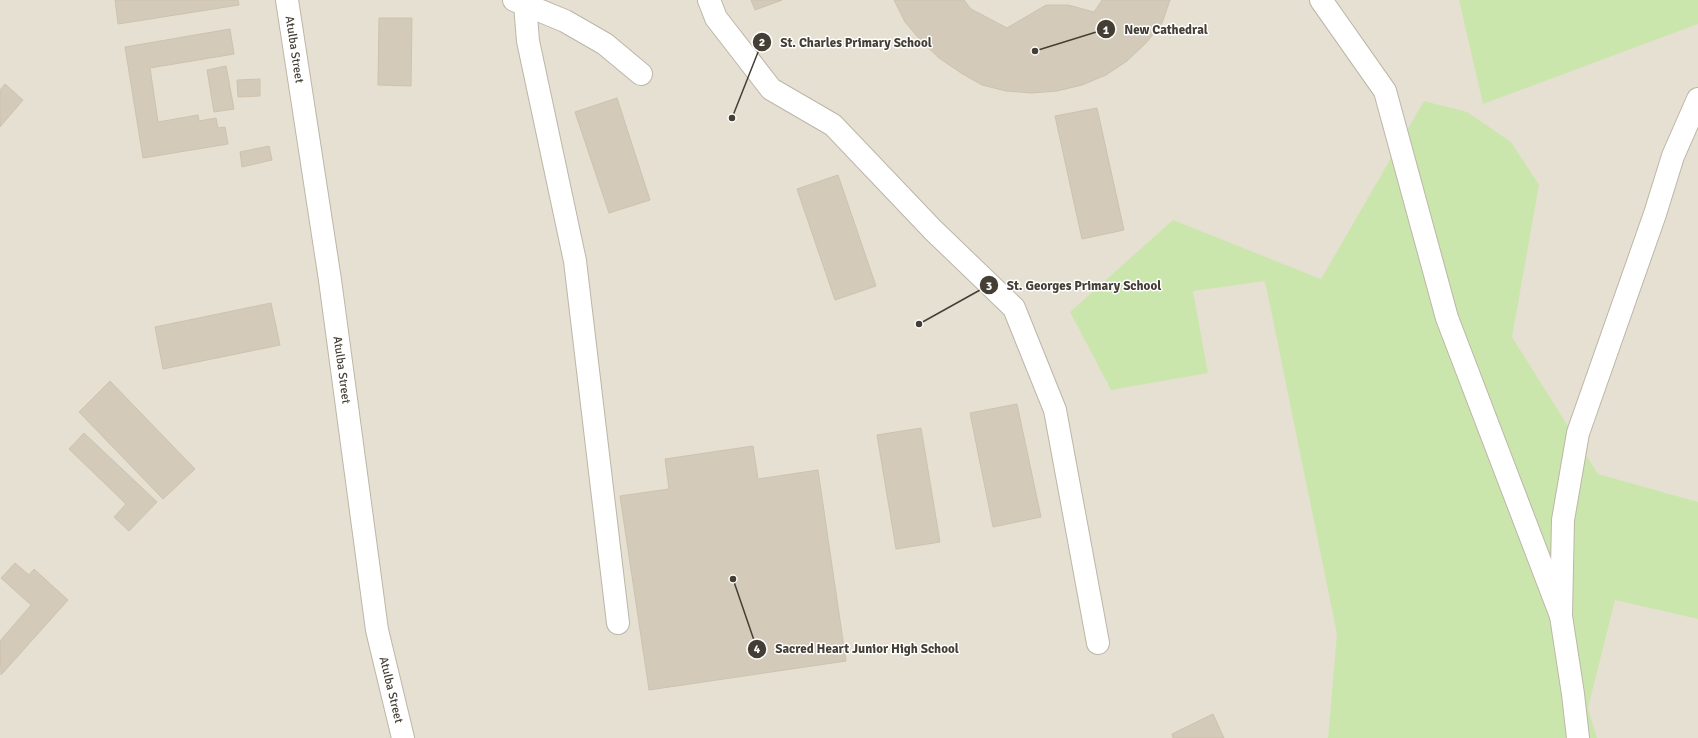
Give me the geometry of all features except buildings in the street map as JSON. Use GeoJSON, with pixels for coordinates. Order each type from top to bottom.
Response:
{"type":"FeatureCollection","features":[{"type":"Feature","properties":{"kind":"street","name":"Atulba Street"},"geometry":{"type":"LineString","coordinates":[[287,0],[330,280],[377,630],[403,738]]}},
{"type":"Feature","properties":{"kind":"street"},"geometry":{"type":"LineString","coordinates":[[709,0],[716,18],[771,89],[833,125],[933,230],[1014,308],[1055,410],[1098,643]]}},
{"type":"Feature","properties":{"kind":"street"},"geometry":{"type":"LineString","coordinates":[[1321,0],[1385,91],[1447,318],[1560,616]]}},
{"type":"Feature","properties":{"kind":"street"},"geometry":{"type":"LineString","coordinates":[[521,1],[565,21],[605,44],[641,74]]}},
{"type":"Feature","properties":{"kind":"street"},"geometry":{"type":"LineString","coordinates":[[521,1],[528,41],[575,261],[618,623]]}},
{"type":"Feature","properties":{"kind":"street"},"geometry":{"type":"LineString","coordinates":[[1578,738],[1573,694],[1560,616],[1563,520],[1578,434],[1655,214],[1673,156],[1698,99]]}},
{"type":"Feature","properties":{"kind":"shaded area"},"geometry":{"type":"Polygon","coordinates":[[[0,0],[1698,0],[1698,738],[0,738],[0,0]]]}},
{"type":"Feature","properties":{"kind":"green space"},"geometry":{"type":"Polygon","coordinates":[[[1459,0],[1698,0],[1698,24],[1483,104],[1459,0]]]}},
{"type":"Feature","properties":{"kind":"green space"},"geometry":{"type":"Polygon","coordinates":[[[1424,101],[1467,112],[1511,142],[1539,185],[1512,337],[1598,474],[1698,502],[1698,619],[1615,600],[1588,708],[1597,738],[1328,738],[1337,634],[1265,281],[1193,291],[1208,373],[1111,390],[1070,312],[1173,220],[1321,279],[1424,101]]]}},
{"type":"Feature","properties":{"kind":"place","name":"New Cathedral"},"geometry":{"type":"Point","coordinates":[1035,51]}},
{"type":"Feature","properties":{"kind":"place","name":"St. Charles Primary School"},"geometry":{"type":"Point","coordinates":[732,118]}},
{"type":"Feature","properties":{"kind":"place","name":"St. Georges Primary School"},"geometry":{"type":"Point","coordinates":[919,324]}},
{"type":"Feature","properties":{"kind":"place","name":"Sacred Heart Junior High School"},"geometry":{"type":"Point","coordinates":[733,579]}}]}
